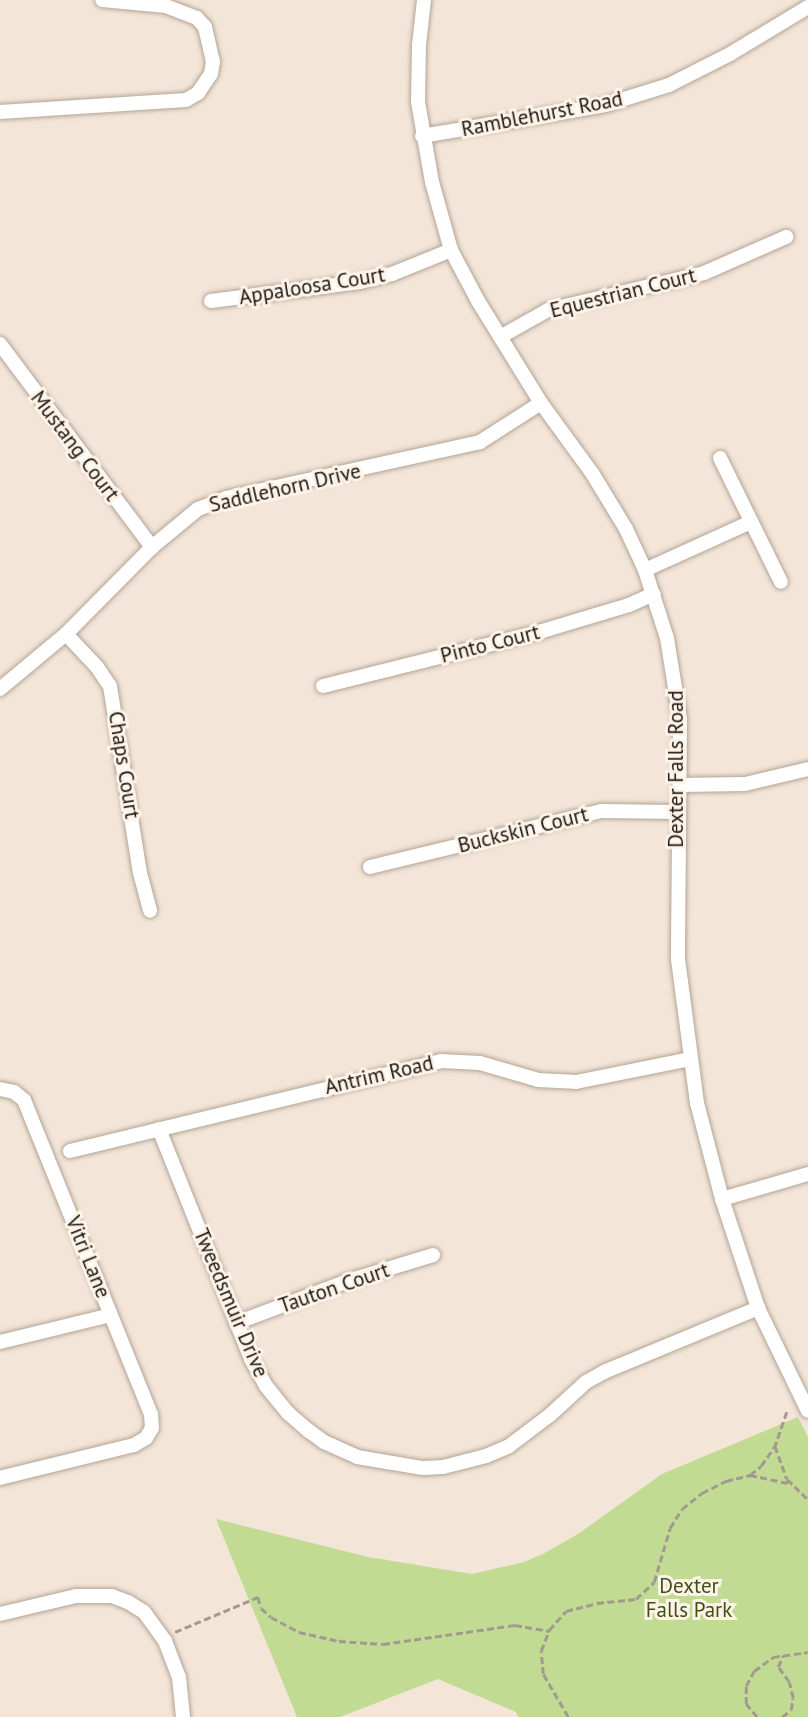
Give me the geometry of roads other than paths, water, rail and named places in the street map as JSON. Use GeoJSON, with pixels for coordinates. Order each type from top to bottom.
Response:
{"type":"FeatureCollection","features":[{"type":"Feature","properties":{"kind":"street"},"geometry":{"type":"LineString","coordinates":[[0,112],[186,100],[198,93],[211,74],[213,62],[205,27],[197,18],[166,6],[102,0]]}},
{"type":"Feature","properties":{"kind":"street","name":"Dexter Falls Road"},"geometry":{"type":"LineString","coordinates":[[424,0],[419,45],[418,102],[422,136],[443,229],[500,337],[626,529],[654,594],[675,673],[680,719],[680,785],[677,812],[678,959],[697,1103],[722,1199],[758,1308],[808,1411]]}},
{"type":"Feature","properties":{"kind":"street","name":"Ramblehurst Road"},"geometry":{"type":"LineString","coordinates":[[422,136],[604,105],[669,85],[730,54],[808,7]]}},
{"type":"Feature","properties":{"kind":"street","name":"Equestrian Court"},"geometry":{"type":"LineString","coordinates":[[500,337],[556,307],[704,273],[786,237]]}},
{"type":"Feature","properties":{"kind":"street","name":"Appaloosa Court"},"geometry":{"type":"LineString","coordinates":[[211,301],[359,282],[392,274],[452,250]]}},
{"type":"Feature","properties":{"kind":"street","name":"Mustang Court"},"geometry":{"type":"LineString","coordinates":[[0,344],[152,547]]}},
{"type":"Feature","properties":{"kind":"street","name":"Saddlehorn Drive"},"geometry":{"type":"LineString","coordinates":[[0,689],[65,634],[184,518],[211,503],[480,442],[541,403]]}},
{"type":"Feature","properties":{"kind":"street"},"geometry":{"type":"LineString","coordinates":[[720,458],[781,582]]}},
{"type":"Feature","properties":{"kind":"street"},"geometry":{"type":"LineString","coordinates":[[645,570],[751,522]]}},
{"type":"Feature","properties":{"kind":"street","name":"Pinto Court"},"geometry":{"type":"LineString","coordinates":[[323,686],[539,632],[629,605],[654,594]]}},
{"type":"Feature","properties":{"kind":"street","name":"Chaps Court"},"geometry":{"type":"LineString","coordinates":[[65,634],[97,667],[110,686],[140,873],[150,911]]}},
{"type":"Feature","properties":{"kind":"street"},"geometry":{"type":"LineString","coordinates":[[680,785],[745,784],[808,769]]}},
{"type":"Feature","properties":{"kind":"street","name":"Buckskin Court"},"geometry":{"type":"LineString","coordinates":[[370,867],[602,811],[677,812]]}},
{"type":"Feature","properties":{"kind":"street","name":"Antrim Road"},"geometry":{"type":"LineString","coordinates":[[70,1151],[441,1061],[480,1063],[538,1080],[576,1082],[690,1059]]}},
{"type":"Feature","properties":{"kind":"street","name":"Vitri Lane"},"geometry":{"type":"LineString","coordinates":[[0,1088],[14,1091],[24,1100],[150,1414],[152,1427],[146,1438],[134,1445],[0,1478]]}},
{"type":"Feature","properties":{"kind":"street","name":"Tweedsmuir Drive"},"geometry":{"type":"LineString","coordinates":[[159,1129],[236,1323],[266,1386],[288,1413],[309,1431],[357,1457],[423,1468],[461,1464],[509,1446],[550,1415],[586,1382],[606,1371],[758,1308]]}},
{"type":"Feature","properties":{"kind":"street"},"geometry":{"type":"LineString","coordinates":[[722,1199],[808,1174]]}},
{"type":"Feature","properties":{"kind":"street","name":"Tauton Court"},"geometry":{"type":"LineString","coordinates":[[236,1323],[348,1281],[433,1255]]}},
{"type":"Feature","properties":{"kind":"street"},"geometry":{"type":"LineString","coordinates":[[0,1342],[111,1315]]}},
{"type":"Feature","properties":{"kind":"street"},"geometry":{"type":"LineString","coordinates":[[0,1614],[76,1596],[112,1596],[144,1612],[169,1635],[179,1676],[183,1717]]}},
{"type":"Feature","properties":{"kind":"park label","name":"Dexter Falls Park"},"geometry":{"type":"Point","coordinates":[689,1598]}}]}
